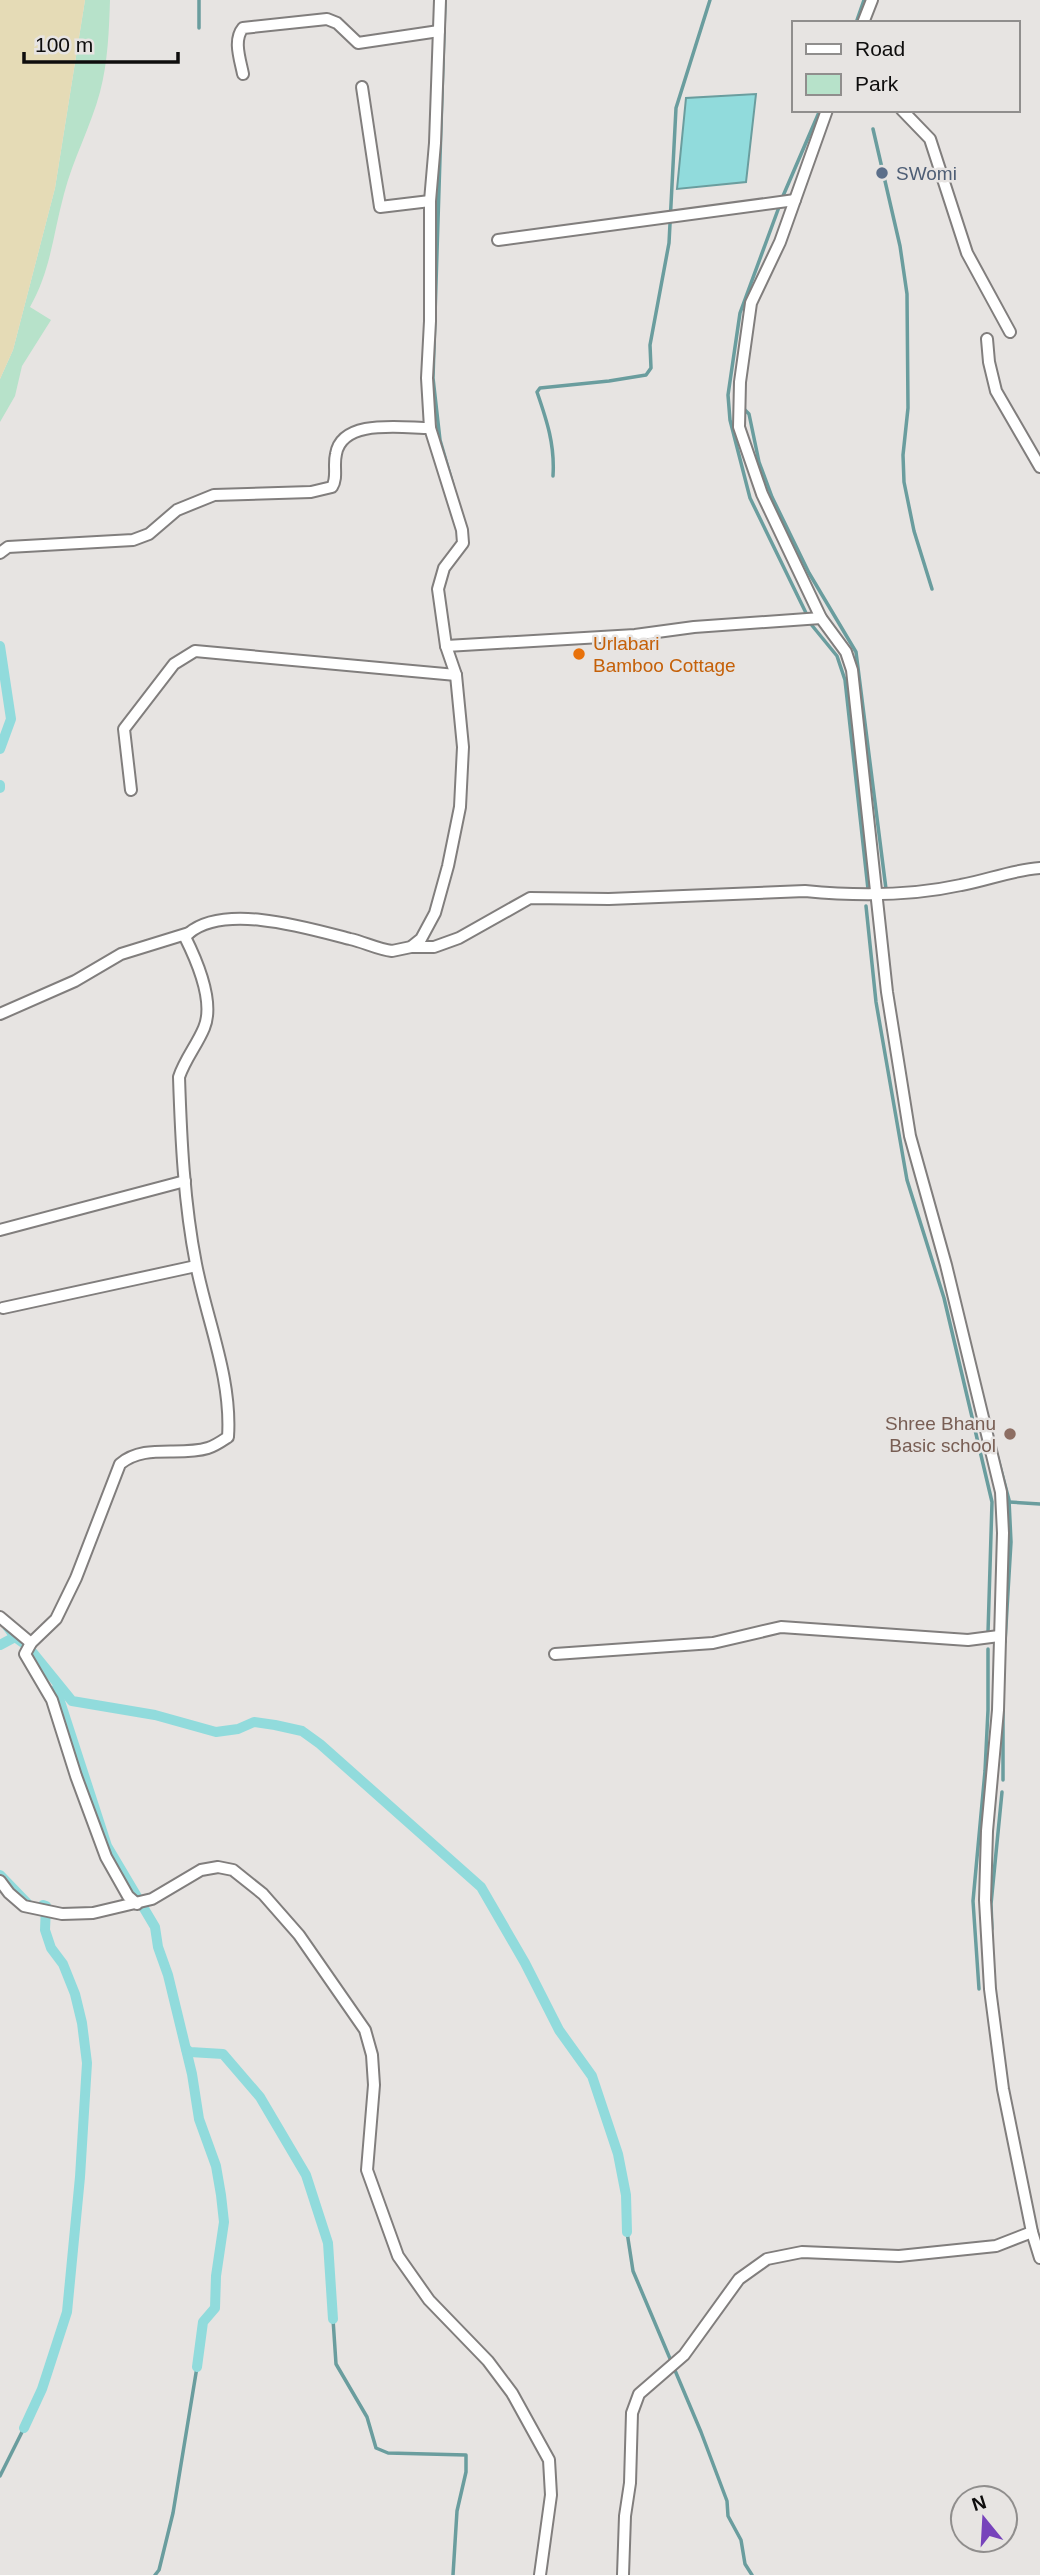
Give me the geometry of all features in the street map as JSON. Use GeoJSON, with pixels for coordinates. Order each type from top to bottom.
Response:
{"type":"FeatureCollection","features":[{"type":"Feature","properties":{"kind":"street"},"geometry":{"type":"LineString","coordinates":[[411,947],[421,939],[435,913],[448,866],[460,807],[463,747],[456,675],[446,646],[438,589],[439,578],[463,543],[430,428],[427,378],[430,201],[435,144],[440,0]]}},
{"type":"Feature","properties":{"kind":"street"},"geometry":{"type":"LineString","coordinates":[[864,21],[872,0]]}},
{"type":"Feature","properties":{"kind":"street"},"geometry":{"type":"LineString","coordinates":[[243,74],[237,40],[243,28],[327,19],[337,23],[358,43],[439,31]]}},
{"type":"Feature","properties":{"kind":"street"},"geometry":{"type":"LineString","coordinates":[[362,87],[380,207],[430,201]]}},
{"type":"Feature","properties":{"kind":"street"},"geometry":{"type":"LineString","coordinates":[[826,112],[780,242],[751,303],[740,382],[739,427],[762,494],[821,618],[846,652],[852,670],[893,1038],[910,1136],[946,1265],[1001,1493],[1003,1533],[998,1710],[987,1831],[985,1900],[990,1989],[1003,2089],[1032,2232],[1040,2258]]}},
{"type":"Feature","properties":{"kind":"street"},"geometry":{"type":"LineString","coordinates":[[904,112],[930,139],[967,253],[1010,332]]}},
{"type":"Feature","properties":{"kind":"street"},"geometry":{"type":"LineString","coordinates":[[498,240],[795,200]]}},
{"type":"Feature","properties":{"kind":"street"},"geometry":{"type":"LineString","coordinates":[[987,339],[996,391],[1040,467]]}},
{"type":"Feature","properties":{"kind":"street"},"geometry":{"type":"LineString","coordinates":[[0,553],[8,547],[133,540],[149,534],[177,510],[214,495],[312,492],[331,487],[335,482],[335,453],[348,434],[366,428],[430,428]]}},
{"type":"Feature","properties":{"kind":"street"},"geometry":{"type":"LineString","coordinates":[[446,646],[635,635],[694,627],[821,618]]}},
{"type":"Feature","properties":{"kind":"street"},"geometry":{"type":"LineString","coordinates":[[131,790],[124,729],[174,664],[195,651],[456,675]]}},
{"type":"Feature","properties":{"kind":"street"},"geometry":{"type":"LineString","coordinates":[[133,1900],[106,1857],[52,1700],[25,1657],[31,1643],[56,1619],[76,1578],[120,1464],[130,1455],[208,1448],[228,1437],[228,1403],[220,1358],[196,1266],[185,1181],[178,1077],[183,1063],[205,1027],[209,1013],[205,985],[185,937],[197,927],[211,923],[229,919],[250,920],[275,922],[353,939],[392,951],[411,947],[434,947],[459,938],[530,898],[598,899],[805,891],[875,893],[931,890],[962,885],[1017,870],[1040,868]]}},
{"type":"Feature","properties":{"kind":"street"},"geometry":{"type":"LineString","coordinates":[[0,1014],[75,981],[121,954],[189,933]]}},
{"type":"Feature","properties":{"kind":"street"},"geometry":{"type":"LineString","coordinates":[[0,1230],[185,1181]]}},
{"type":"Feature","properties":{"kind":"street"},"geometry":{"type":"LineString","coordinates":[[3,1308],[196,1266]]}},
{"type":"Feature","properties":{"kind":"street"},"geometry":{"type":"LineString","coordinates":[[0,1617],[31,1643]]}},
{"type":"Feature","properties":{"kind":"street"},"geometry":{"type":"LineString","coordinates":[[555,1654],[713,1643],[781,1627],[968,1640],[999,1636]]}},
{"type":"Feature","properties":{"kind":"street"},"geometry":{"type":"LineString","coordinates":[[0,1881],[24,1906],[55,1913],[93,1913],[121,1908],[133,1900],[152,1899],[201,1870],[218,1867],[233,1870],[263,1894],[299,1935],[365,2030],[372,2055],[374,2085],[367,2170],[398,2256],[429,2300],[488,2361],[512,2393],[549,2460],[551,2495],[540,2575]]}},
{"type":"Feature","properties":{"kind":"street"},"geometry":{"type":"LineString","coordinates":[[623,2575],[632,2413],[639,2394],[684,2355],[739,2278],[767,2259],[802,2252],[910,2255],[996,2246],[1032,2232]]}},
{"type":"Feature","properties":{"kind":"green space"},"geometry":{"type":"Polygon","coordinates":[[[85,0],[110,0],[103,81],[68,181],[43,279],[30,307],[51,320],[22,366],[15,396],[0,422],[0,379],[13,350],[55,188],[85,0]]]}},
{"type":"Feature","properties":{"kind":"sand"},"geometry":{"type":"Polygon","coordinates":[[[0,0],[85,0],[55,188],[13,350],[0,379],[0,0]]]}},
{"type":"Feature","properties":{"kind":"water"},"geometry":{"type":"Polygon","coordinates":[[[756,94],[746,182],[677,189],[686,98],[756,94]]]}},
{"type":"Feature","properties":{"kind":"waterway"},"geometry":{"type":"LineString","coordinates":[[199,0],[199,28]]}},
{"type":"Feature","properties":{"kind":"waterway"},"geometry":{"type":"LineString","coordinates":[[445,0],[433,378],[440,440],[453,485]]}},
{"type":"Feature","properties":{"kind":"waterway"},"geometry":{"type":"LineString","coordinates":[[553,476],[551,443],[537,392],[540,388],[646,375],[651,368],[650,345],[669,243],[676,108],[710,0]]}},
{"type":"Feature","properties":{"kind":"waterway"},"geometry":{"type":"LineString","coordinates":[[857,21],[864,0]]}},
{"type":"Feature","properties":{"kind":"waterway"},"geometry":{"type":"LineString","coordinates":[[783,196],[819,112]]}},
{"type":"Feature","properties":{"kind":"waterway"},"geometry":{"type":"LineString","coordinates":[[873,129],[900,246],[907,294],[908,408],[903,455],[904,482],[914,531],[932,589]]}},
{"type":"Feature","properties":{"kind":"waterway"},"geometry":{"type":"LineString","coordinates":[[779,207],[740,313],[728,395],[730,420],[750,498],[807,615]]}},
{"type":"Feature","properties":{"kind":"waterway"},"geometry":{"type":"LineString","coordinates":[[743,408],[749,414],[759,462],[772,497],[809,573],[856,652],[886,889]]}},
{"type":"Feature","properties":{"kind":"waterway"},"geometry":{"type":"LineString","coordinates":[[810,623],[837,656],[845,680],[868,889]]}},
{"type":"Feature","properties":{"kind":"waterway"},"geometry":{"type":"LineString","coordinates":[[0,646],[11,719],[0,749]]}},
{"type":"Feature","properties":{"kind":"waterway"},"geometry":{"type":"LineString","coordinates":[[866,906],[876,1002],[907,1180],[944,1298],[992,1502],[988,1633]]}},
{"type":"Feature","properties":{"kind":"waterway"},"geometry":{"type":"LineString","coordinates":[[997,1455],[1009,1500],[1011,1542],[1005,1642]]}},
{"type":"Feature","properties":{"kind":"waterway"},"geometry":{"type":"LineString","coordinates":[[1009,1502],[1040,1504]]}},
{"type":"Feature","properties":{"kind":"waterway"},"geometry":{"type":"LineString","coordinates":[[7,1626],[15,1637],[26,1645]]}},
{"type":"Feature","properties":{"kind":"waterway"},"geometry":{"type":"LineString","coordinates":[[0,1645],[15,1637]]}},
{"type":"Feature","properties":{"kind":"waterway"},"geometry":{"type":"LineString","coordinates":[[979,1989],[973,1901],[985,1771],[988,1649]]}},
{"type":"Feature","properties":{"kind":"waterway"},"geometry":{"type":"LineString","coordinates":[[33,1653],[72,1701],[155,1715],[216,1732],[238,1729],[254,1722],[302,1731],[481,1887],[525,1963],[559,2030],[592,2076],[618,2154],[626,2195],[627,2232]]}},
{"type":"Feature","properties":{"kind":"waterway"},"geometry":{"type":"LineString","coordinates":[[56,1689],[107,1846],[155,1927],[192,2074],[199,2119],[216,2166],[224,2222],[216,2276],[215,2308],[203,2322],[197,2367]]}},
{"type":"Feature","properties":{"kind":"waterway"},"geometry":{"type":"LineString","coordinates":[[1003,1706],[1003,1780]]}},
{"type":"Feature","properties":{"kind":"waterway"},"geometry":{"type":"LineString","coordinates":[[992,1929],[991,1904],[1002,1792]]}},
{"type":"Feature","properties":{"kind":"waterway"},"geometry":{"type":"LineString","coordinates":[[0,1875],[27,1903]]}},
{"type":"Feature","properties":{"kind":"waterway"},"geometry":{"type":"LineString","coordinates":[[24,2428],[42,2389],[67,2312],[80,2177],[87,2063],[75,1994],[63,1964],[51,1948],[45,1930],[46,1906],[43,1905]]}},
{"type":"Feature","properties":{"kind":"waterway"},"geometry":{"type":"LineString","coordinates":[[186,2049],[190,2052],[223,2054],[260,2097],[306,2175],[328,2243],[333,2319]]}},
{"type":"Feature","properties":{"kind":"waterway"},"geometry":{"type":"LineString","coordinates":[[627,2232],[633,2271],[701,2432],[727,2501],[728,2516],[741,2540],[745,2564],[752,2575]]}},
{"type":"Feature","properties":{"kind":"waterway"},"geometry":{"type":"LineString","coordinates":[[333,2319],[336,2364],[367,2417],[376,2448],[388,2453],[466,2455],[466,2472],[457,2511],[453,2575]]}},
{"type":"Feature","properties":{"kind":"waterway"},"geometry":{"type":"LineString","coordinates":[[155,2575],[159,2570],[173,2513],[197,2367]]}},
{"type":"Feature","properties":{"kind":"waterway"},"geometry":{"type":"LineString","coordinates":[[0,2476],[24,2428]]}},
{"type":"Feature","properties":{"kind":"place","name":"SWomi"},"geometry":{"type":"Point","coordinates":[882,173]}},
{"type":"Feature","properties":{"kind":"place","name":"Urlabari Bamboo Cottage"},"geometry":{"type":"Point","coordinates":[579,654]}},
{"type":"Feature","properties":{"kind":"place","name":"Shree Bhanu Basic school"},"geometry":{"type":"Point","coordinates":[1010,1434]}}]}
